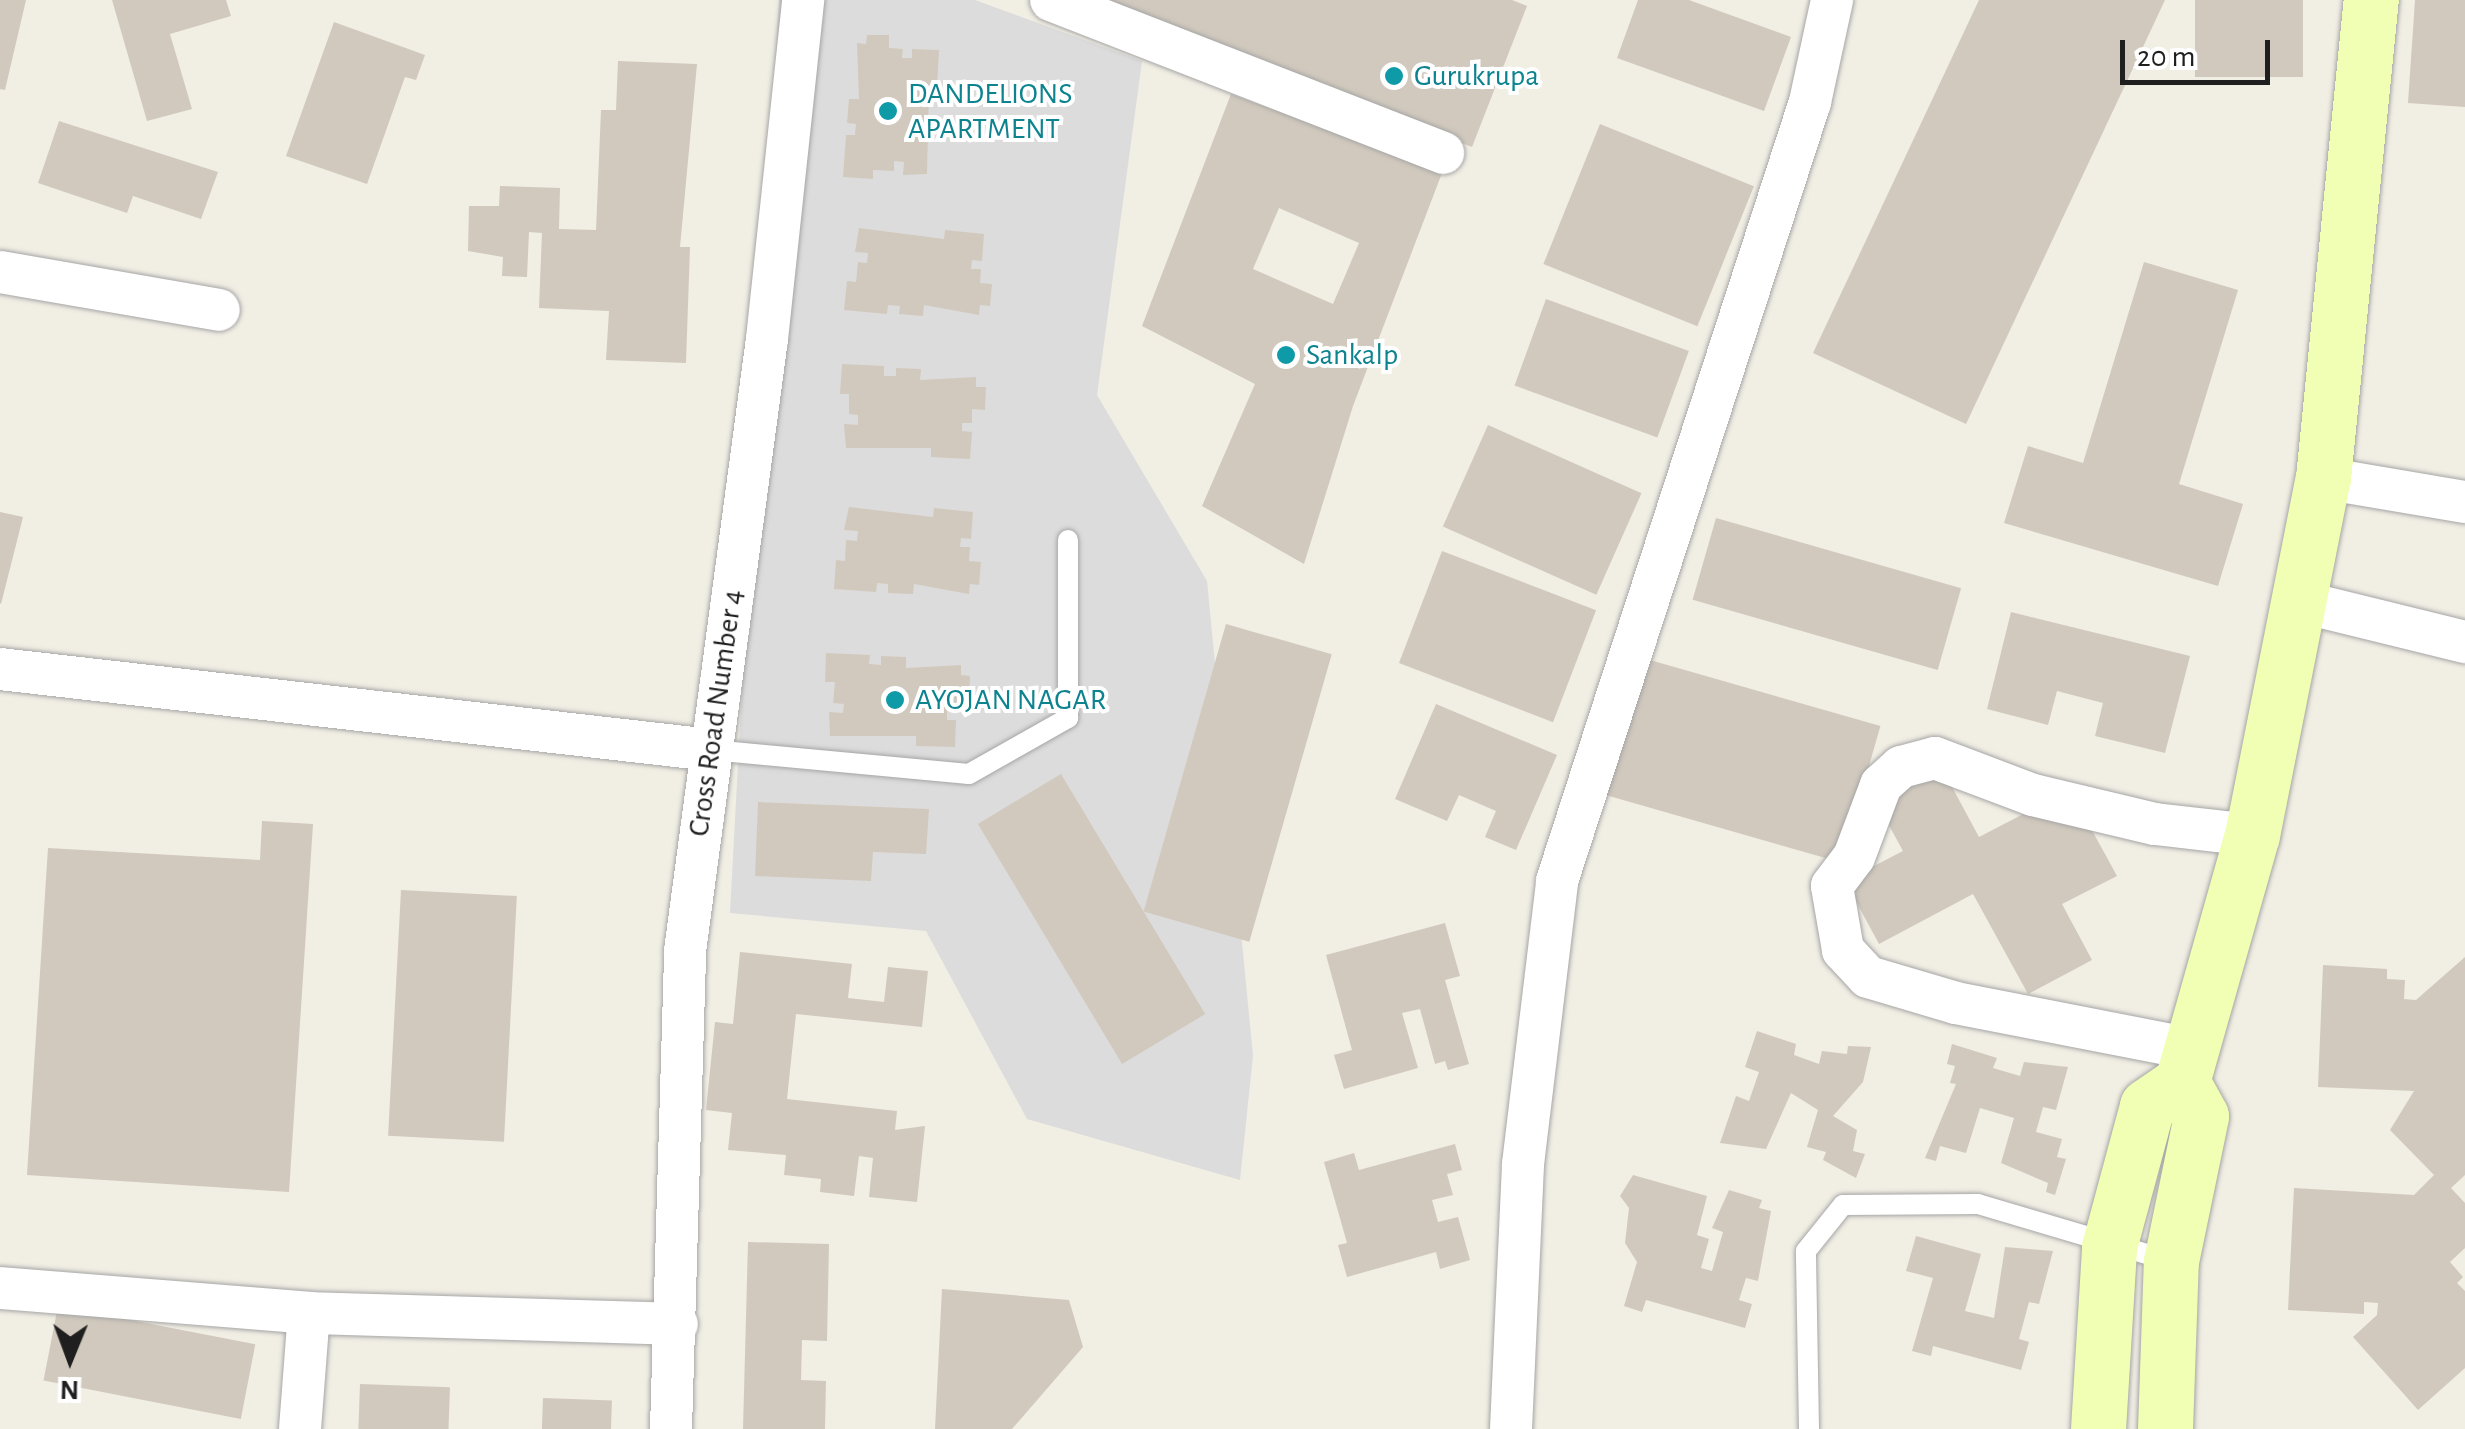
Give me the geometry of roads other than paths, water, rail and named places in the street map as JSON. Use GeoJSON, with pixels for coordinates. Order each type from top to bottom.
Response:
{"type":"FeatureCollection","features":[{"type":"Feature","properties":{"kind":"street","name":"Cross Road Number 4"},"geometry":{"type":"LineString","coordinates":[[671,1429],[677,1324],[684,951],[767,339],[803,0]]}},
{"type":"Feature","properties":{"kind":"street"},"geometry":{"type":"LineString","coordinates":[[1051,0],[1443,153]]}},
{"type":"Feature","properties":{"kind":"street"},"geometry":{"type":"LineString","coordinates":[[1511,1429],[1523,1164],[1558,880],[1810,102],[1832,0]]}},
{"type":"Feature","properties":{"kind":"street"},"geometry":{"type":"LineString","coordinates":[[2098,1429],[2109,1247],[2147,1106],[2187,1065],[2252,835],[2322,478],[2371,0]]}},
{"type":"Feature","properties":{"kind":"street"},"geometry":{"type":"LineString","coordinates":[[0,272],[219,310]]}},
{"type":"Feature","properties":{"kind":"street"},"geometry":{"type":"LineString","coordinates":[[2322,478],[2465,502]]}},
{"type":"Feature","properties":{"kind":"street"},"geometry":{"type":"LineString","coordinates":[[2298,601],[2465,642]]}},
{"type":"Feature","properties":{"kind":"street"},"geometry":{"type":"LineString","coordinates":[[0,668],[711,750]]}},
{"type":"Feature","properties":{"kind":"street"},"geometry":{"type":"LineString","coordinates":[[2187,1065],[1868,976],[1843,950],[1832,886],[1854,857],[1880,785],[1901,767],[1936,758],[2033,795],[2154,824],[2252,835]]}},
{"type":"Feature","properties":{"kind":"street"},"geometry":{"type":"LineString","coordinates":[[2165,1429],[2172,1261],[2201,1116],[2187,1065]]}},
{"type":"Feature","properties":{"kind":"street"},"geometry":{"type":"LineString","coordinates":[[0,1288],[310,1313],[677,1324]]}},
{"type":"Feature","properties":{"kind":"street"},"geometry":{"type":"LineString","coordinates":[[300,1429],[310,1313]]}},
{"type":"Feature","properties":{"kind":"lane"},"geometry":{"type":"LineString","coordinates":[[711,750],[969,774],[1068,718],[1068,540]]}},
{"type":"Feature","properties":{"kind":"lane"},"geometry":{"type":"LineString","coordinates":[[1808,1429],[1806,1251],[1843,1206],[1978,1204],[2109,1247],[2172,1261]]}},
{"type":"Feature","properties":{"kind":"place","name":"Gurukrupa"},"geometry":{"type":"Point","coordinates":[1394,76]}},
{"type":"Feature","properties":{"kind":"place","name":"DANDELIONS APARTMENT"},"geometry":{"type":"Point","coordinates":[888,111]}},
{"type":"Feature","properties":{"kind":"place","name":"Sankalp"},"geometry":{"type":"Point","coordinates":[1286,355]}},
{"type":"Feature","properties":{"kind":"place","name":"AYOJAN NAGAR"},"geometry":{"type":"Point","coordinates":[895,700]}}]}
